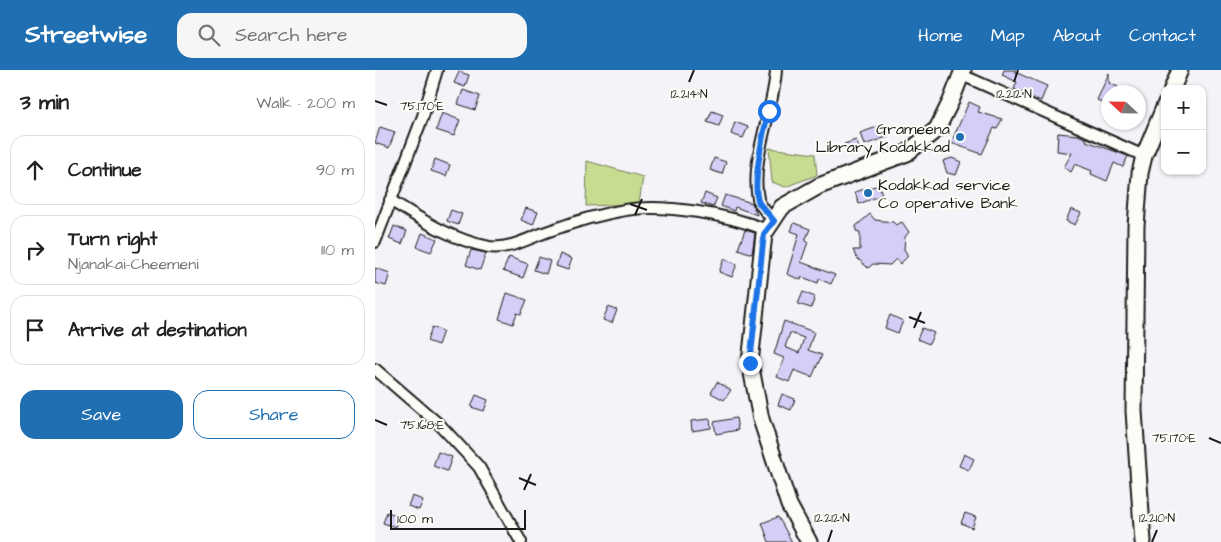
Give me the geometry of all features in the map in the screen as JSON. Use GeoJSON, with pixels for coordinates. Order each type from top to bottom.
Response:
{"type":"FeatureCollection","features":[{"type":"Feature","properties":{"kind":"main road"},"geometry":{"type":"LineString","coordinates":[[1174,85],[1180,70]]}},
{"type":"Feature","properties":{"kind":"main road"},"geometry":{"type":"LineString","coordinates":[[807,541],[789,505],[761,420],[750,363],[764,234],[783,207],[819,186],[907,153],[937,129],[963,73]]}},
{"type":"Feature","properties":{"kind":"main road"},"geometry":{"type":"LineString","coordinates":[[1143,542],[1135,411],[1136,226],[1140,174],[1144,156],[1161,115]]}},
{"type":"Feature","properties":{"kind":"street"},"geometry":{"type":"LineString","coordinates":[[375,242],[423,116],[437,70]]}},
{"type":"Feature","properties":{"kind":"street"},"geometry":{"type":"LineString","coordinates":[[771,225],[758,201],[757,182],[763,130],[775,92],[777,70]]}},
{"type":"Feature","properties":{"kind":"street"},"geometry":{"type":"LineString","coordinates":[[963,73],[1144,156]]}},
{"type":"Feature","properties":{"kind":"street"},"geometry":{"type":"LineString","coordinates":[[390,200],[433,228],[491,247],[514,244],[555,229],[625,210],[664,209],[721,215],[771,225]]}},
{"type":"Feature","properties":{"kind":"street"},"geometry":{"type":"LineString","coordinates":[[375,369],[441,426],[479,467],[521,542]]}},
{"type":"Feature","properties":{"kind":"green space"},"geometry":{"type":"Polygon","coordinates":[[[769,148],[815,154],[817,175],[785,187],[772,182],[769,148]]]}},
{"type":"Feature","properties":{"kind":"green space"},"geometry":{"type":"Polygon","coordinates":[[[587,161],[643,177],[639,204],[586,206],[587,161]]]}},
{"type":"Feature","properties":{"kind":"building"},"geometry":{"type":"Polygon","coordinates":[[[1004,70],[1016,70],[1015,72],[1047,86],[1041,101],[1014,89],[1017,82],[1002,75],[1004,70]]]}},
{"type":"Feature","properties":{"kind":"building"},"geometry":{"type":"Polygon","coordinates":[[[459,72],[469,75],[465,87],[454,83],[459,72]]]}},
{"type":"Feature","properties":{"kind":"building"},"geometry":{"type":"Polygon","coordinates":[[[1109,73],[1109,83],[1114,85],[1104,85],[1109,73]]]}},
{"type":"Feature","properties":{"kind":"building"},"geometry":{"type":"Polygon","coordinates":[[[463,90],[480,96],[475,110],[458,104],[463,90]]]}},
{"type":"Feature","properties":{"kind":"building"},"geometry":{"type":"Polygon","coordinates":[[[1101,91],[1101,102],[1097,100],[1101,91]]]}},
{"type":"Feature","properties":{"kind":"building"},"geometry":{"type":"Polygon","coordinates":[[[969,102],[980,107],[978,112],[1002,119],[997,129],[994,128],[982,154],[951,143],[969,102]]]}},
{"type":"Feature","properties":{"kind":"building"},"geometry":{"type":"Polygon","coordinates":[[[712,111],[723,115],[719,126],[707,122],[712,111]]]}},
{"type":"Feature","properties":{"kind":"building"},"geometry":{"type":"Polygon","coordinates":[[[442,113],[460,120],[454,136],[436,130],[442,113]]]}},
{"type":"Feature","properties":{"kind":"building"},"geometry":{"type":"Polygon","coordinates":[[[735,122],[748,127],[743,138],[731,134],[735,122]]]}},
{"type":"Feature","properties":{"kind":"building"},"geometry":{"type":"Polygon","coordinates":[[[883,125],[887,137],[864,145],[860,133],[883,125]]]}},
{"type":"Feature","properties":{"kind":"building"},"geometry":{"type":"Polygon","coordinates":[[[380,127],[395,132],[389,148],[375,143],[380,127]]]}},
{"type":"Feature","properties":{"kind":"building"},"geometry":{"type":"Polygon","coordinates":[[[1058,133],[1078,135],[1087,139],[1086,141],[1128,156],[1123,167],[1114,163],[1107,181],[1091,174],[1092,171],[1075,164],[1071,172],[1064,167],[1072,153],[1057,151],[1058,133]]]}},
{"type":"Feature","properties":{"kind":"building"},"geometry":{"type":"Polygon","coordinates":[[[856,140],[860,150],[847,154],[844,144],[856,140]]]}},
{"type":"Feature","properties":{"kind":"building"},"geometry":{"type":"Polygon","coordinates":[[[714,158],[726,162],[722,174],[710,170],[714,158]]]}},
{"type":"Feature","properties":{"kind":"building"},"geometry":{"type":"Polygon","coordinates":[[[952,158],[961,162],[956,175],[947,173],[943,161],[952,158]]]}},
{"type":"Feature","properties":{"kind":"building"},"geometry":{"type":"Polygon","coordinates":[[[435,159],[450,165],[446,176],[431,171],[435,159]]]}},
{"type":"Feature","properties":{"kind":"building","name":"Kodakkad service Co operative Bank"},"geometry":{"type":"Polygon","coordinates":[[[879,185],[882,195],[859,204],[855,192],[879,185]]]}},
{"type":"Feature","properties":{"kind":"building"},"geometry":{"type":"Polygon","coordinates":[[[705,193],[717,198],[713,207],[701,203],[705,193]]]}},
{"type":"Feature","properties":{"kind":"building"},"geometry":{"type":"Polygon","coordinates":[[[725,195],[752,203],[757,215],[735,207],[734,211],[721,206],[725,195]]]}},
{"type":"Feature","properties":{"kind":"building"},"geometry":{"type":"Polygon","coordinates":[[[526,208],[538,212],[533,225],[521,220],[526,208]]]}},
{"type":"Feature","properties":{"kind":"building"},"geometry":{"type":"Polygon","coordinates":[[[1071,209],[1081,213],[1075,225],[1066,221],[1071,209]]]}},
{"type":"Feature","properties":{"kind":"building"},"geometry":{"type":"Polygon","coordinates":[[[451,210],[462,214],[458,225],[447,221],[451,210]]]}},
{"type":"Feature","properties":{"kind":"building"},"geometry":{"type":"Polygon","coordinates":[[[870,214],[875,220],[893,222],[896,225],[902,222],[909,232],[905,237],[904,249],[908,256],[900,264],[896,259],[890,265],[873,264],[868,268],[856,257],[853,250],[860,250],[860,232],[856,231],[856,226],[870,214]]]}},
{"type":"Feature","properties":{"kind":"building"},"geometry":{"type":"Polygon","coordinates":[[[794,223],[810,229],[805,241],[808,242],[801,262],[835,275],[831,284],[819,279],[818,283],[802,277],[801,280],[787,274],[799,234],[791,231],[794,223]]]}},
{"type":"Feature","properties":{"kind":"building"},"geometry":{"type":"Polygon","coordinates":[[[394,226],[407,231],[402,244],[389,239],[394,226]]]}},
{"type":"Feature","properties":{"kind":"building"},"geometry":{"type":"Polygon","coordinates":[[[745,230],[755,233],[752,254],[738,249],[745,230]]]}},
{"type":"Feature","properties":{"kind":"building"},"geometry":{"type":"Polygon","coordinates":[[[422,233],[437,239],[431,252],[417,247],[422,233]]]}},
{"type":"Feature","properties":{"kind":"building"},"geometry":{"type":"Polygon","coordinates":[[[471,250],[486,253],[480,270],[466,265],[471,250]]]}},
{"type":"Feature","properties":{"kind":"building"},"geometry":{"type":"Polygon","coordinates":[[[560,254],[572,259],[568,270],[556,266],[560,254]]]}},
{"type":"Feature","properties":{"kind":"building"},"geometry":{"type":"Polygon","coordinates":[[[509,257],[528,264],[523,278],[503,271],[509,257]]]}},
{"type":"Feature","properties":{"kind":"building"},"geometry":{"type":"Polygon","coordinates":[[[539,257],[550,261],[546,274],[534,270],[539,257]]]}},
{"type":"Feature","properties":{"kind":"building"},"geometry":{"type":"Polygon","coordinates":[[[724,259],[737,264],[732,277],[719,272],[724,259]]]}},
{"type":"Feature","properties":{"kind":"building"},"geometry":{"type":"Polygon","coordinates":[[[375,268],[390,273],[386,286],[375,283],[375,268]]]}},
{"type":"Feature","properties":{"kind":"building"},"geometry":{"type":"Polygon","coordinates":[[[803,292],[815,297],[811,308],[798,304],[803,292]]]}},
{"type":"Feature","properties":{"kind":"building"},"geometry":{"type":"Polygon","coordinates":[[[507,293],[527,300],[521,314],[517,313],[513,324],[499,319],[507,293]]]}},
{"type":"Feature","properties":{"kind":"building"},"geometry":{"type":"Polygon","coordinates":[[[608,307],[617,310],[612,323],[603,320],[608,307]]]}},
{"type":"Feature","properties":{"kind":"building"},"geometry":{"type":"Polygon","coordinates":[[[890,315],[903,321],[898,333],[885,328],[890,315]]]}},
{"type":"Feature","properties":{"kind":"building"},"geometry":{"type":"Polygon","coordinates":[[[784,321],[814,332],[808,350],[822,355],[812,377],[794,370],[789,382],[777,377],[784,358],[774,354],[784,321]],[[790,333],[785,347],[799,353],[804,338],[790,333]]]}},
{"type":"Feature","properties":{"kind":"building"},"geometry":{"type":"Polygon","coordinates":[[[432,327],[443,331],[438,345],[427,341],[432,327]]]}},
{"type":"Feature","properties":{"kind":"building"},"geometry":{"type":"Polygon","coordinates":[[[922,328],[934,333],[929,344],[917,339],[922,328]]]}},
{"type":"Feature","properties":{"kind":"building"},"geometry":{"type":"Polygon","coordinates":[[[717,382],[731,390],[724,400],[711,393],[717,382]]]}},
{"type":"Feature","properties":{"kind":"building"},"geometry":{"type":"Polygon","coordinates":[[[782,394],[795,399],[791,410],[778,405],[782,394]]]}},
{"type":"Feature","properties":{"kind":"building"},"geometry":{"type":"Polygon","coordinates":[[[476,395],[488,400],[484,411],[471,407],[476,395]]]}},
{"type":"Feature","properties":{"kind":"building"},"geometry":{"type":"Polygon","coordinates":[[[736,418],[738,430],[716,434],[714,422],[736,418]]]}},
{"type":"Feature","properties":{"kind":"building"},"geometry":{"type":"Polygon","coordinates":[[[710,419],[711,428],[692,431],[691,421],[710,419]]]}},
{"type":"Feature","properties":{"kind":"building"},"geometry":{"type":"Polygon","coordinates":[[[438,452],[452,457],[447,471],[433,466],[438,452]]]}},
{"type":"Feature","properties":{"kind":"building"},"geometry":{"type":"Polygon","coordinates":[[[964,454],[974,459],[969,470],[959,466],[964,454]]]}},
{"type":"Feature","properties":{"kind":"building"},"geometry":{"type":"Polygon","coordinates":[[[412,496],[423,500],[419,510],[408,506],[412,496]]]}},
{"type":"Feature","properties":{"kind":"building"},"geometry":{"type":"Polygon","coordinates":[[[387,512],[399,516],[395,527],[383,523],[387,512]]]}},
{"type":"Feature","properties":{"kind":"building"},"geometry":{"type":"Polygon","coordinates":[[[965,513],[976,517],[972,528],[961,523],[965,513]]]}},
{"type":"Feature","properties":{"kind":"building"},"geometry":{"type":"Polygon","coordinates":[[[778,517],[792,542],[769,542],[762,523],[778,517]]]}},
{"type":"Feature","properties":{"kind":"place","name":"Grameena Library Kodakkad"},"geometry":{"type":"Point","coordinates":[960,137]}},
{"type":"Feature","properties":{"kind":"place","name":"Kodakkad service Co operative Bank"},"geometry":{"type":"Point","coordinates":[868,193]}},
{"type":"Feature","properties":{"kind":"route"},"geometry":{"type":"LineString","coordinates":[[750,363],[764,234],[774,221],[758,201],[757,182],[763,130],[769,111]]}}]}
